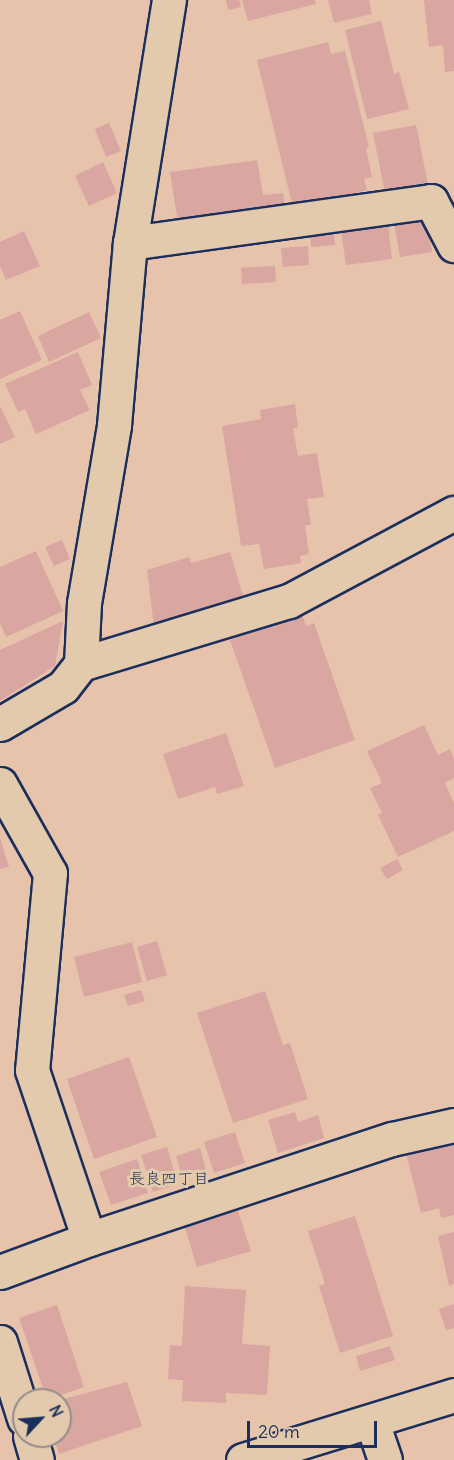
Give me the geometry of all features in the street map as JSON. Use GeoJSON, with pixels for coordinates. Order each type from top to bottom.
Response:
{"type":"FeatureCollection","features":[{"type":"Feature","properties":{"kind":"street"},"geometry":{"type":"LineString","coordinates":[[81,664],[84,603],[114,425],[130,243],[169,0]]}},
{"type":"Feature","properties":{"kind":"street"},"geometry":{"type":"LineString","coordinates":[[130,243],[431,201],[454,246]]}},
{"type":"Feature","properties":{"kind":"street"},"geometry":{"type":"LineString","coordinates":[[0,724],[63,687],[81,664],[289,601],[454,513]]}},
{"type":"Feature","properties":{"kind":"street"},"geometry":{"type":"LineString","coordinates":[[0,784],[50,873],[32,1070],[89,1239]]}},
{"type":"Feature","properties":{"kind":"street"},"geometry":{"type":"LineString","coordinates":[[0,1272],[89,1239],[392,1139],[454,1125]]}},
{"type":"Feature","properties":{"kind":"street"},"geometry":{"type":"LineString","coordinates":[[0,1342],[15,1388]]}},
{"type":"Feature","properties":{"kind":"street"},"geometry":{"type":"LineString","coordinates":[[243,1460],[454,1395]]}},
{"type":"Feature","properties":{"kind":"street"},"geometry":{"type":"LineString","coordinates":[[372,1422],[385,1460]]}},
{"type":"Feature","properties":{"kind":"building"},"geometry":{"type":"Polygon","coordinates":[[[226,0],[239,0],[241,7],[228,10],[226,0]]]}},
{"type":"Feature","properties":{"kind":"building"},"geometry":{"type":"Polygon","coordinates":[[[242,0],[315,0],[316,4],[248,21],[242,0]]]}},
{"type":"Feature","properties":{"kind":"building"},"geometry":{"type":"Polygon","coordinates":[[[328,0],[369,0],[372,14],[334,23],[328,0]]]}},
{"type":"Feature","properties":{"kind":"building"},"geometry":{"type":"Polygon","coordinates":[[[424,0],[454,0],[454,71],[445,72],[443,45],[429,47],[424,0]]]}},
{"type":"Feature","properties":{"kind":"building"},"geometry":{"type":"Polygon","coordinates":[[[381,21],[394,74],[399,72],[409,109],[367,119],[345,30],[381,21]]]}},
{"type":"Feature","properties":{"kind":"building"},"geometry":{"type":"Polygon","coordinates":[[[328,42],[331,54],[345,51],[369,147],[366,148],[372,177],[364,179],[367,190],[293,208],[257,60],[328,42]]]}},
{"type":"Feature","properties":{"kind":"building"},"geometry":{"type":"Polygon","coordinates":[[[109,123],[121,151],[106,157],[95,129],[109,123]]]}},
{"type":"Feature","properties":{"kind":"building"},"geometry":{"type":"Polygon","coordinates":[[[416,125],[428,184],[385,193],[373,133],[416,125]]]}},
{"type":"Feature","properties":{"kind":"building"},"geometry":{"type":"Polygon","coordinates":[[[257,160],[263,195],[283,193],[285,208],[178,223],[170,172],[257,160]]]}},
{"type":"Feature","properties":{"kind":"building"},"geometry":{"type":"Polygon","coordinates":[[[103,162],[117,193],[89,206],[75,176],[103,162]]]}},
{"type":"Feature","properties":{"kind":"building"},"geometry":{"type":"Polygon","coordinates":[[[426,218],[432,252],[400,257],[394,223],[426,218]]]}},
{"type":"Feature","properties":{"kind":"building"},"geometry":{"type":"Polygon","coordinates":[[[388,224],[392,259],[346,265],[341,230],[388,224]]]}},
{"type":"Feature","properties":{"kind":"building"},"geometry":{"type":"Polygon","coordinates":[[[24,231],[40,266],[6,280],[0,266],[0,242],[24,231]]]}},
{"type":"Feature","properties":{"kind":"building"},"geometry":{"type":"Polygon","coordinates":[[[334,231],[335,245],[311,247],[310,234],[334,231]]]}},
{"type":"Feature","properties":{"kind":"building"},"geometry":{"type":"Polygon","coordinates":[[[308,246],[309,265],[283,267],[281,248],[308,246]]]}},
{"type":"Feature","properties":{"kind":"building"},"geometry":{"type":"Polygon","coordinates":[[[275,266],[276,282],[242,284],[241,268],[275,266]]]}},
{"type":"Feature","properties":{"kind":"building"},"geometry":{"type":"Polygon","coordinates":[[[20,311],[42,360],[0,379],[0,320],[20,311]]]}},
{"type":"Feature","properties":{"kind":"building"},"geometry":{"type":"Polygon","coordinates":[[[89,312],[101,338],[49,362],[38,336],[89,312]]]}},
{"type":"Feature","properties":{"kind":"building"},"geometry":{"type":"Polygon","coordinates":[[[78,352],[92,385],[80,390],[90,410],[36,434],[25,409],[18,412],[5,384],[78,352]]]}},
{"type":"Feature","properties":{"kind":"building"},"geometry":{"type":"Polygon","coordinates":[[[295,404],[298,427],[293,428],[298,456],[317,453],[324,497],[307,499],[311,525],[305,525],[309,554],[300,556],[301,563],[264,569],[259,544],[241,546],[222,426],[261,419],[260,410],[295,404]]]}},
{"type":"Feature","properties":{"kind":"building"},"geometry":{"type":"Polygon","coordinates":[[[0,406],[15,437],[0,444],[0,406]]]}},
{"type":"Feature","properties":{"kind":"building"},"geometry":{"type":"Polygon","coordinates":[[[62,540],[70,559],[54,566],[45,547],[62,540]]]}},
{"type":"Feature","properties":{"kind":"building"},"geometry":{"type":"Polygon","coordinates":[[[36,551],[63,611],[6,637],[0,623],[0,567],[36,551]]]}},
{"type":"Feature","properties":{"kind":"building"},"geometry":{"type":"Polygon","coordinates":[[[230,552],[243,596],[154,627],[147,570],[189,557],[191,563],[230,552]]]}},
{"type":"Feature","properties":{"kind":"building"},"geometry":{"type":"Polygon","coordinates":[[[302,614],[306,626],[314,623],[355,740],[275,768],[230,640],[302,614]]]}},
{"type":"Feature","properties":{"kind":"building"},"geometry":{"type":"Polygon","coordinates":[[[63,621],[55,666],[0,701],[0,650],[63,621]]]}},
{"type":"Feature","properties":{"kind":"building"},"geometry":{"type":"Polygon","coordinates":[[[424,725],[438,755],[450,749],[454,759],[454,778],[445,783],[454,803],[454,831],[398,857],[378,815],[382,813],[370,788],[382,783],[367,751],[424,725]]]}},
{"type":"Feature","properties":{"kind":"building"},"geometry":{"type":"Polygon","coordinates":[[[226,733],[244,786],[217,794],[215,787],[178,799],[163,754],[226,733]]]}},
{"type":"Feature","properties":{"kind":"building"},"geometry":{"type":"Polygon","coordinates":[[[0,838],[9,867],[0,869],[0,838]]]}},
{"type":"Feature","properties":{"kind":"building"},"geometry":{"type":"Polygon","coordinates":[[[397,859],[403,870],[387,879],[380,868],[397,859]]]}},
{"type":"Feature","properties":{"kind":"building"},"geometry":{"type":"Polygon","coordinates":[[[157,941],[167,975],[147,981],[137,947],[157,941]]]}},
{"type":"Feature","properties":{"kind":"building"},"geometry":{"type":"Polygon","coordinates":[[[132,942],[142,982],[84,997],[74,957],[132,942]]]}},
{"type":"Feature","properties":{"kind":"building"},"geometry":{"type":"Polygon","coordinates":[[[141,990],[145,1001],[128,1006],[124,995],[141,990]]]}},
{"type":"Feature","properties":{"kind":"building"},"geometry":{"type":"Polygon","coordinates":[[[265,991],[283,1045],[290,1043],[308,1099],[233,1123],[197,1013],[265,991]]]}},
{"type":"Feature","properties":{"kind":"building"},"geometry":{"type":"Polygon","coordinates":[[[129,1057],[157,1137],[94,1159],[67,1079],[129,1057]]]}},
{"type":"Feature","properties":{"kind":"building"},"geometry":{"type":"Polygon","coordinates":[[[295,1112],[298,1122],[318,1115],[324,1138],[278,1153],[268,1120],[295,1112]]]}},
{"type":"Feature","properties":{"kind":"building"},"geometry":{"type":"Polygon","coordinates":[[[235,1132],[245,1163],[214,1173],[204,1142],[235,1132]]]}},
{"type":"Feature","properties":{"kind":"building"},"geometry":{"type":"Polygon","coordinates":[[[454,1141],[454,1215],[441,1218],[439,1208],[421,1213],[406,1153],[454,1141]]]}},
{"type":"Feature","properties":{"kind":"building"},"geometry":{"type":"Polygon","coordinates":[[[167,1147],[178,1184],[153,1192],[141,1155],[167,1147]]]}},
{"type":"Feature","properties":{"kind":"building"},"geometry":{"type":"Polygon","coordinates":[[[200,1148],[206,1170],[182,1177],[176,1156],[200,1148]]]}},
{"type":"Feature","properties":{"kind":"building"},"geometry":{"type":"Polygon","coordinates":[[[137,1159],[148,1193],[111,1205],[99,1172],[137,1159]]]}},
{"type":"Feature","properties":{"kind":"building"},"geometry":{"type":"Polygon","coordinates":[[[238,1211],[251,1251],[197,1267],[185,1228],[238,1211]]]}},
{"type":"Feature","properties":{"kind":"building"},"geometry":{"type":"Polygon","coordinates":[[[355,1216],[393,1336],[340,1353],[319,1286],[325,1284],[308,1231],[355,1216]]]}},
{"type":"Feature","properties":{"kind":"building"},"geometry":{"type":"Polygon","coordinates":[[[454,1232],[454,1284],[449,1286],[438,1236],[454,1232]]]}},
{"type":"Feature","properties":{"kind":"building"},"geometry":{"type":"Polygon","coordinates":[[[185,1286],[246,1290],[242,1344],[270,1346],[267,1395],[226,1393],[226,1403],[182,1401],[183,1380],[168,1379],[170,1345],[182,1346],[185,1286]]]}},
{"type":"Feature","properties":{"kind":"building"},"geometry":{"type":"Polygon","coordinates":[[[454,1304],[454,1328],[446,1330],[439,1309],[454,1304]]]}},
{"type":"Feature","properties":{"kind":"building"},"geometry":{"type":"Polygon","coordinates":[[[57,1305],[84,1387],[72,1391],[72,1388],[43,1388],[19,1318],[57,1305]]]}},
{"type":"Feature","properties":{"kind":"building"},"geometry":{"type":"Polygon","coordinates":[[[390,1346],[395,1360],[360,1371],[356,1356],[390,1346]]]}},
{"type":"Feature","properties":{"kind":"building"},"geometry":{"type":"Polygon","coordinates":[[[127,1382],[142,1426],[59,1454],[57,1448],[72,1448],[72,1397],[127,1382]]]}},
{"type":"Feature","properties":{"kind":"district","name":"長良四丁目"},"geometry":{"type":"Point","coordinates":[169,1178]}}]}
